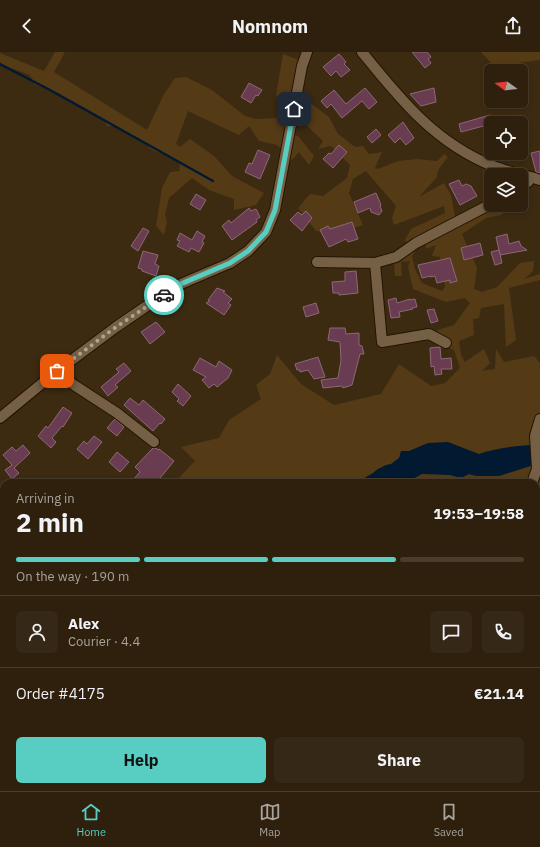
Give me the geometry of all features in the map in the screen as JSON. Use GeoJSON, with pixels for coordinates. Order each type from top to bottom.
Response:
{"type":"FeatureCollection","features":[{"type":"Feature","properties":{"kind":"street"},"geometry":{"type":"LineString","coordinates":[[0,418],[57,371],[116,327],[176,286],[230,263],[248,251],[266,232],[275,210],[302,66],[307,52]]}},
{"type":"Feature","properties":{"kind":"street"},"geometry":{"type":"LineString","coordinates":[[362,52],[385,80],[422,120],[450,144],[493,166],[536,178]]}},
{"type":"Feature","properties":{"kind":"street"},"geometry":{"type":"LineString","coordinates":[[317,262],[375,263],[396,257],[416,243],[484,208]]}},
{"type":"Feature","properties":{"kind":"street"},"geometry":{"type":"LineString","coordinates":[[375,263],[382,342],[429,334],[446,343]]}},
{"type":"Feature","properties":{"kind":"street"},"geometry":{"type":"LineString","coordinates":[[57,371],[74,386],[117,414],[154,442]]}},
{"type":"Feature","properties":{"kind":"street"},"geometry":{"type":"LineString","coordinates":[[533,479],[537,469],[535,436],[540,419]]}},
{"type":"Feature","properties":{"kind":"shaded area"},"geometry":{"type":"Polygon","coordinates":[[[55,52],[65,52],[54,72],[147,130],[163,96],[175,78],[186,77],[212,90],[245,116],[256,119],[278,118],[282,104],[276,95],[283,54],[299,60],[291,92],[301,96],[329,117],[338,134],[355,147],[363,146],[369,154],[382,152],[375,168],[378,169],[398,161],[417,159],[437,161],[444,154],[448,157],[438,170],[437,177],[419,197],[444,183],[451,195],[455,217],[407,244],[405,240],[411,229],[445,213],[444,206],[394,225],[392,218],[396,206],[366,171],[353,179],[349,193],[363,225],[338,233],[316,231],[298,208],[310,194],[323,196],[347,178],[350,165],[331,146],[318,149],[323,141],[302,121],[284,130],[299,137],[314,156],[309,165],[299,152],[292,160],[277,145],[259,141],[249,126],[239,135],[188,111],[176,144],[180,147],[190,139],[214,156],[232,176],[264,193],[256,205],[234,210],[234,199],[209,190],[192,178],[169,198],[165,214],[167,222],[164,235],[156,226],[162,188],[170,172],[179,171],[180,164],[166,155],[149,148],[146,143],[115,126],[107,126],[104,119],[58,93],[34,84],[30,75],[0,64],[0,53],[44,71],[55,52]]]}},
{"type":"Feature","properties":{"kind":"shaded area"},"geometry":{"type":"Polygon","coordinates":[[[481,52],[540,52],[540,60],[509,64],[492,64],[481,52]]]}},
{"type":"Feature","properties":{"kind":"shaded area"},"geometry":{"type":"Polygon","coordinates":[[[484,211],[505,212],[501,215],[486,218],[462,234],[477,268],[474,289],[482,292],[497,287],[520,263],[534,261],[533,271],[524,279],[540,274],[540,280],[509,288],[516,340],[506,347],[504,304],[481,308],[479,318],[473,319],[474,335],[459,341],[461,355],[465,362],[484,349],[490,363],[482,371],[495,369],[496,349],[504,362],[534,356],[540,363],[540,479],[178,479],[195,461],[181,447],[219,438],[229,420],[261,399],[256,385],[270,374],[277,355],[301,384],[334,405],[381,394],[399,364],[431,386],[445,383],[460,368],[454,350],[435,341],[438,330],[454,325],[470,303],[465,298],[446,302],[413,289],[408,267],[410,261],[401,262],[402,276],[395,276],[394,261],[420,245],[412,256],[415,269],[422,283],[442,291],[445,287],[440,257],[432,256],[436,245],[426,249],[426,242],[484,211]]]}},
{"type":"Feature","properties":{"kind":"water"},"geometry":{"type":"Polygon","coordinates":[[[448,442],[479,454],[502,448],[540,444],[540,463],[499,476],[476,476],[469,474],[463,477],[457,477],[450,475],[422,474],[413,479],[363,479],[378,469],[391,464],[399,458],[401,451],[409,451],[428,443],[448,442]]]}},
{"type":"Feature","properties":{"kind":"building"},"geometry":{"type":"Polygon","coordinates":[[[412,52],[427,52],[431,57],[428,59],[431,63],[425,68],[412,52]]]}},
{"type":"Feature","properties":{"kind":"building"},"geometry":{"type":"Polygon","coordinates":[[[339,54],[346,62],[344,64],[350,70],[341,77],[336,71],[331,76],[323,67],[339,54]]]}},
{"type":"Feature","properties":{"kind":"building"},"geometry":{"type":"Polygon","coordinates":[[[249,83],[262,90],[258,96],[256,95],[251,103],[241,97],[249,83]]]}},
{"type":"Feature","properties":{"kind":"building"},"geometry":{"type":"Polygon","coordinates":[[[365,88],[377,102],[369,109],[362,101],[342,118],[331,104],[327,108],[321,101],[334,90],[346,104],[365,88]]]}},
{"type":"Feature","properties":{"kind":"building"},"geometry":{"type":"Polygon","coordinates":[[[434,88],[436,102],[421,106],[410,94],[434,88]]]}},
{"type":"Feature","properties":{"kind":"building"},"geometry":{"type":"Polygon","coordinates":[[[484,117],[484,126],[461,132],[459,124],[484,117]]]}},
{"type":"Feature","properties":{"kind":"building"},"geometry":{"type":"Polygon","coordinates":[[[403,122],[414,138],[406,145],[400,138],[395,143],[388,135],[403,122]]]}},
{"type":"Feature","properties":{"kind":"building"},"geometry":{"type":"Polygon","coordinates":[[[376,129],[381,135],[372,143],[367,137],[376,129]]]}},
{"type":"Feature","properties":{"kind":"building"},"geometry":{"type":"Polygon","coordinates":[[[339,145],[347,152],[333,168],[323,159],[329,153],[331,154],[339,145]]]}},
{"type":"Feature","properties":{"kind":"building"},"geometry":{"type":"Polygon","coordinates":[[[258,150],[270,155],[260,179],[245,172],[249,163],[252,164],[258,150]]]}},
{"type":"Feature","properties":{"kind":"building"},"geometry":{"type":"Polygon","coordinates":[[[540,151],[540,173],[536,172],[531,153],[540,151]]]}},
{"type":"Feature","properties":{"kind":"building"},"geometry":{"type":"Polygon","coordinates":[[[459,180],[462,186],[466,184],[471,186],[477,196],[460,205],[449,184],[459,180]]]}},
{"type":"Feature","properties":{"kind":"building"},"geometry":{"type":"Polygon","coordinates":[[[376,193],[382,211],[379,215],[371,212],[370,208],[358,213],[354,202],[376,193]]]}},
{"type":"Feature","properties":{"kind":"building"},"geometry":{"type":"Polygon","coordinates":[[[196,194],[206,200],[200,210],[190,204],[196,194]]]}},
{"type":"Feature","properties":{"kind":"building"},"geometry":{"type":"Polygon","coordinates":[[[249,208],[251,211],[256,209],[260,217],[256,220],[257,222],[232,240],[222,226],[229,220],[231,223],[249,208]]]}},
{"type":"Feature","properties":{"kind":"building"},"geometry":{"type":"Polygon","coordinates":[[[306,211],[312,218],[302,231],[290,220],[298,212],[302,215],[306,211]]]}},
{"type":"Feature","properties":{"kind":"building"},"geometry":{"type":"Polygon","coordinates":[[[352,222],[358,239],[348,242],[346,239],[329,247],[320,230],[328,226],[330,229],[352,222]]]}},
{"type":"Feature","properties":{"kind":"building"},"geometry":{"type":"Polygon","coordinates":[[[143,228],[149,231],[138,251],[131,246],[143,228]]]}},
{"type":"Feature","properties":{"kind":"building"},"geometry":{"type":"Polygon","coordinates":[[[197,231],[205,236],[202,242],[204,243],[199,252],[191,248],[189,252],[177,246],[180,241],[177,240],[180,233],[192,240],[197,231]]]}},
{"type":"Feature","properties":{"kind":"building"},"geometry":{"type":"Polygon","coordinates":[[[507,234],[509,244],[519,241],[521,246],[527,250],[500,255],[496,237],[507,234]]]}},
{"type":"Feature","properties":{"kind":"building"},"geometry":{"type":"Polygon","coordinates":[[[480,243],[483,255],[464,260],[461,248],[480,243]]]}},
{"type":"Feature","properties":{"kind":"building"},"geometry":{"type":"Polygon","coordinates":[[[499,250],[502,263],[495,265],[491,252],[499,250]]]}},
{"type":"Feature","properties":{"kind":"building"},"geometry":{"type":"Polygon","coordinates":[[[143,251],[158,255],[155,264],[159,266],[156,276],[138,268],[143,251]]]}},
{"type":"Feature","properties":{"kind":"building"},"geometry":{"type":"Polygon","coordinates":[[[450,258],[457,281],[450,283],[450,280],[437,283],[435,276],[422,278],[418,265],[450,258]]]}},
{"type":"Feature","properties":{"kind":"building"},"geometry":{"type":"Polygon","coordinates":[[[356,271],[358,293],[339,295],[339,293],[333,293],[332,282],[345,281],[345,272],[356,271]]]}},
{"type":"Feature","properties":{"kind":"building"},"geometry":{"type":"Polygon","coordinates":[[[217,288],[225,291],[223,292],[232,299],[228,303],[231,305],[224,315],[206,303],[210,301],[208,300],[217,288]]]}},
{"type":"Feature","properties":{"kind":"building"},"geometry":{"type":"Polygon","coordinates":[[[396,298],[397,303],[415,299],[417,307],[399,312],[400,317],[391,318],[388,300],[396,298]]]}},
{"type":"Feature","properties":{"kind":"building"},"geometry":{"type":"Polygon","coordinates":[[[316,303],[319,313],[306,317],[303,307],[316,303]]]}},
{"type":"Feature","properties":{"kind":"building"},"geometry":{"type":"Polygon","coordinates":[[[434,309],[438,321],[431,323],[427,310],[434,309]]]}},
{"type":"Feature","properties":{"kind":"building"},"geometry":{"type":"Polygon","coordinates":[[[156,322],[165,332],[150,344],[141,332],[156,322]]]}},
{"type":"Feature","properties":{"kind":"building"},"geometry":{"type":"Polygon","coordinates":[[[330,328],[345,328],[346,334],[359,333],[359,345],[362,346],[364,354],[360,354],[352,385],[343,388],[342,386],[323,388],[321,380],[338,378],[341,360],[340,342],[328,340],[330,328]]]}},
{"type":"Feature","properties":{"kind":"building"},"geometry":{"type":"Polygon","coordinates":[[[440,347],[441,359],[451,358],[452,369],[441,369],[442,374],[435,375],[434,366],[431,367],[430,348],[440,347]]]}},
{"type":"Feature","properties":{"kind":"building"},"geometry":{"type":"Polygon","coordinates":[[[318,357],[325,377],[314,379],[308,370],[300,372],[300,370],[297,370],[295,364],[318,357]]]}},
{"type":"Feature","properties":{"kind":"building"},"geometry":{"type":"Polygon","coordinates":[[[200,358],[216,367],[219,361],[232,370],[228,378],[217,387],[214,384],[209,388],[202,380],[206,377],[193,370],[200,358]]]}},
{"type":"Feature","properties":{"kind":"building"},"geometry":{"type":"Polygon","coordinates":[[[124,363],[131,371],[115,385],[118,387],[108,396],[101,387],[119,372],[116,369],[124,363]]]}},
{"type":"Feature","properties":{"kind":"building"},"geometry":{"type":"Polygon","coordinates":[[[178,384],[191,396],[183,406],[177,401],[179,399],[172,392],[178,384]]]}},
{"type":"Feature","properties":{"kind":"building"},"geometry":{"type":"Polygon","coordinates":[[[130,398],[139,405],[143,400],[165,419],[153,431],[124,405],[130,398]]]}},
{"type":"Feature","properties":{"kind":"building"},"geometry":{"type":"Polygon","coordinates":[[[63,407],[72,413],[63,427],[62,426],[52,438],[56,442],[51,448],[38,436],[46,426],[48,428],[63,407]]]}},
{"type":"Feature","properties":{"kind":"building"},"geometry":{"type":"Polygon","coordinates":[[[115,419],[124,427],[117,436],[107,428],[115,419]]]}},
{"type":"Feature","properties":{"kind":"building"},"geometry":{"type":"Polygon","coordinates":[[[94,436],[102,442],[88,459],[77,449],[84,441],[87,444],[94,436]]]}},
{"type":"Feature","properties":{"kind":"building"},"geometry":{"type":"Polygon","coordinates":[[[23,445],[30,453],[14,468],[19,473],[12,479],[5,470],[12,465],[3,455],[12,447],[16,451],[23,445]]]}},
{"type":"Feature","properties":{"kind":"building"},"geometry":{"type":"Polygon","coordinates":[[[153,448],[159,449],[174,461],[159,479],[134,479],[140,472],[135,467],[153,448]]]}},
{"type":"Feature","properties":{"kind":"building"},"geometry":{"type":"Polygon","coordinates":[[[117,452],[129,462],[120,472],[109,462],[117,452]]]}},
{"type":"Feature","properties":{"kind":"waterway"},"geometry":{"type":"LineString","coordinates":[[0,64],[50,90],[213,181]]}},
{"type":"Feature","properties":{"kind":"way so far"},"geometry":{"type":"LineString","coordinates":[[57,371],[116,327],[164,295]]}},
{"type":"Feature","properties":{"kind":"route"},"geometry":{"type":"LineString","coordinates":[[164,295],[176,286],[230,263],[248,251],[266,232],[275,210],[294,109]]}}]}
